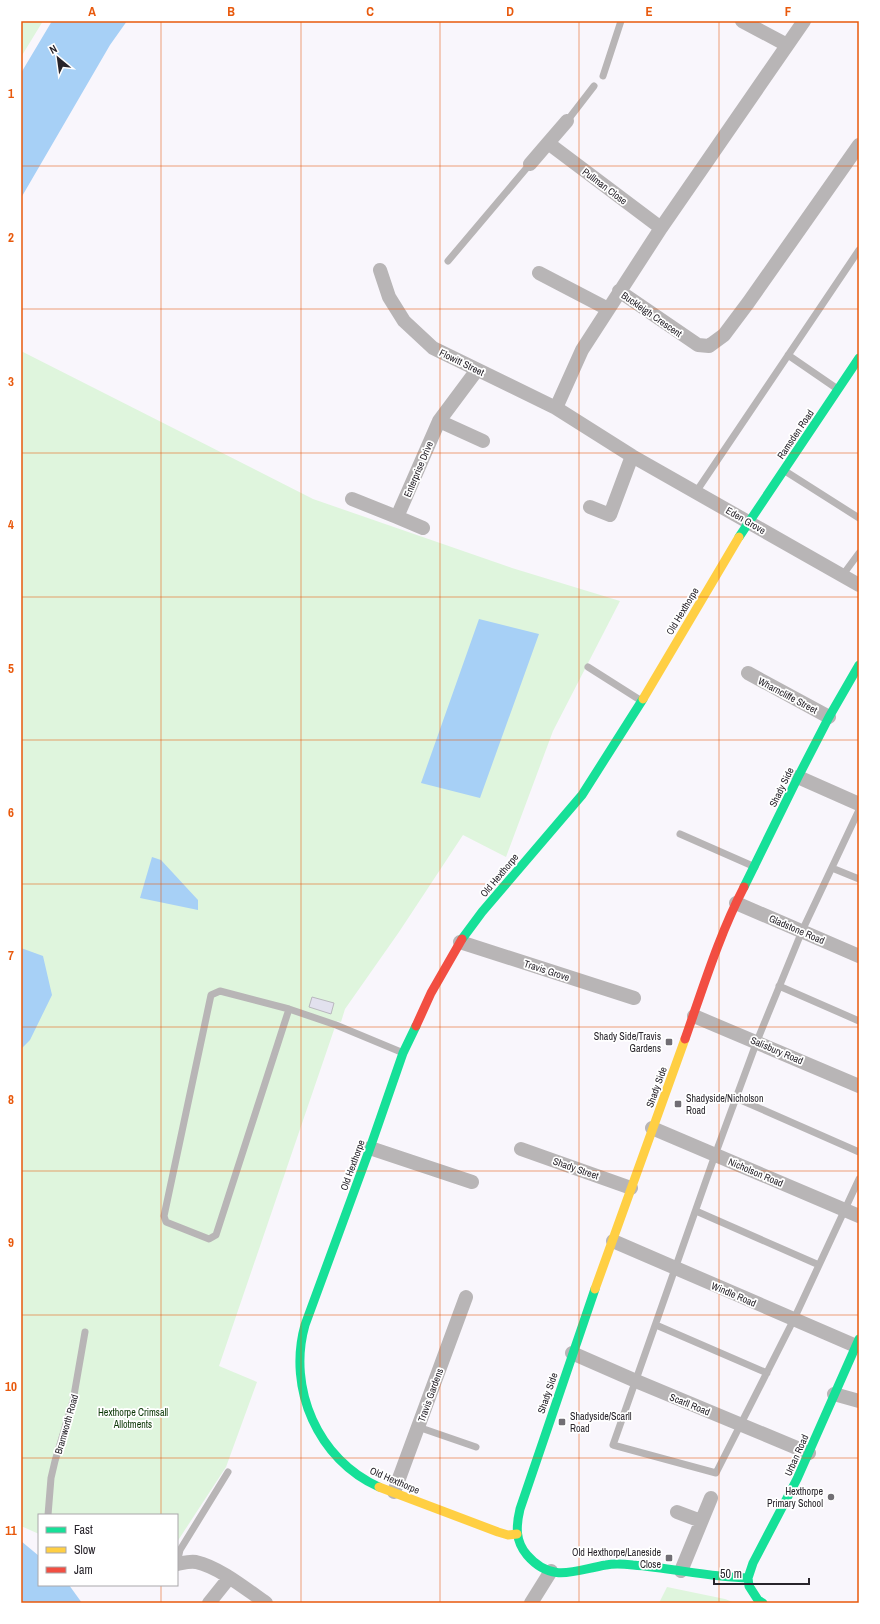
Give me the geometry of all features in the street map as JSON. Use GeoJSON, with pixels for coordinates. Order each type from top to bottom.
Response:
{"type":"FeatureCollection","features":[{"type":"Feature","properties":{"kind":"street"},"geometry":{"type":"LineString","coordinates":[[742,21],[786,45]]}},
{"type":"Feature","properties":{"kind":"street","name":"Buckleigh Crescent"},"geometry":{"type":"LineString","coordinates":[[804,21],[661,228],[619,292],[698,345],[709,346],[724,335],[859,144]]}},
{"type":"Feature","properties":{"kind":"street"},"geometry":{"type":"LineString","coordinates":[[530,164],[567,121]]}},
{"type":"Feature","properties":{"kind":"street","name":"Pullman Close"},"geometry":{"type":"LineString","coordinates":[[548,143],[661,228]]}},
{"type":"Feature","properties":{"kind":"street","name":"Flowitt Street"},"geometry":{"type":"LineString","coordinates":[[380,270],[388,297],[404,321],[432,348],[556,408]]}},
{"type":"Feature","properties":{"kind":"street"},"geometry":{"type":"LineString","coordinates":[[539,272],[608,309]]}},
{"type":"Feature","properties":{"kind":"street"},"geometry":{"type":"LineString","coordinates":[[556,408],[582,350],[619,292]]}},
{"type":"Feature","properties":{"kind":"street","name":"Ramsden Road"},"geometry":{"type":"LineString","coordinates":[[748,522],[838,390],[853,372],[859,358]]}},
{"type":"Feature","properties":{"kind":"street","name":"Enterprise Drive"},"geometry":{"type":"LineString","coordinates":[[397,517],[439,421],[477,370]]}},
{"type":"Feature","properties":{"kind":"street","name":"Eden Grove"},"geometry":{"type":"LineString","coordinates":[[556,408],[632,456],[859,585]]}},
{"type":"Feature","properties":{"kind":"street"},"geometry":{"type":"LineString","coordinates":[[439,421],[483,441]]}},
{"type":"Feature","properties":{"kind":"street"},"geometry":{"type":"LineString","coordinates":[[590,507],[610,515],[632,456]]}},
{"type":"Feature","properties":{"kind":"street"},"geometry":{"type":"LineString","coordinates":[[352,499],[423,528]]}},
{"type":"Feature","properties":{"kind":"street","name":"Old Hexthorpe"},"geometry":{"type":"LineString","coordinates":[[517,1534],[508,1535],[498,1532],[365,1480],[335,1455],[322,1439],[310,1417],[303,1397],[300,1368],[300,1346],[305,1325],[404,1052],[431,993],[460,942],[482,912],[582,794],[642,701],[748,522]]}},
{"type":"Feature","properties":{"kind":"street","name":"Shady Side"},"geometry":{"type":"LineString","coordinates":[[517,1534],[520,1509],[572,1353],[715,955],[736,902],[755,867],[798,777],[829,717],[859,665]]}},
{"type":"Feature","properties":{"kind":"street","name":"Wharncliffe Street"},"geometry":{"type":"LineString","coordinates":[[748,673],[829,717]]}},
{"type":"Feature","properties":{"kind":"street"},"geometry":{"type":"LineString","coordinates":[[798,777],[859,804]]}},
{"type":"Feature","properties":{"kind":"street","name":"Gladstone Road"},"geometry":{"type":"LineString","coordinates":[[736,902],[859,956]]}},
{"type":"Feature","properties":{"kind":"street","name":"Travis Grove"},"geometry":{"type":"LineString","coordinates":[[460,942],[634,998]]}},
{"type":"Feature","properties":{"kind":"street","name":"Salisbury Road"},"geometry":{"type":"LineString","coordinates":[[694,1016],[757,1041],[859,1086]]}},
{"type":"Feature","properties":{"kind":"street","name":"Nicholson Road"},"geometry":{"type":"LineString","coordinates":[[652,1128],[859,1216]]}},
{"type":"Feature","properties":{"kind":"street"},"geometry":{"type":"LineString","coordinates":[[370,1148],[472,1182]]}},
{"type":"Feature","properties":{"kind":"street","name":"Shady Street"},"geometry":{"type":"LineString","coordinates":[[522,1149],[631,1188]]}},
{"type":"Feature","properties":{"kind":"street","name":"Windle Road"},"geometry":{"type":"LineString","coordinates":[[613,1241],[794,1319],[857,1342]]}},
{"type":"Feature","properties":{"kind":"street","name":"Travis Gardens"},"geometry":{"type":"LineString","coordinates":[[394,1492],[466,1297]]}},
{"type":"Feature","properties":{"kind":"street","name":"Urban Road"},"geometry":{"type":"LineString","coordinates":[[748,1578],[753,1563],[790,1493],[809,1452],[857,1342]]}},
{"type":"Feature","properties":{"kind":"street","name":"Scarll Road"},"geometry":{"type":"LineString","coordinates":[[572,1353],[741,1425],[809,1452]]}},
{"type":"Feature","properties":{"kind":"street"},"geometry":{"type":"LineString","coordinates":[[834,1394],[859,1401]]}},
{"type":"Feature","properties":{"kind":"street"},"geometry":{"type":"LineString","coordinates":[[681,1571],[711,1498]]}},
{"type":"Feature","properties":{"kind":"street"},"geometry":{"type":"LineString","coordinates":[[677,1512],[701,1521]]}},
{"type":"Feature","properties":{"kind":"street"},"geometry":{"type":"LineString","coordinates":[[517,1534],[526,1552],[534,1562],[551,1571],[572,1572],[615,1564],[681,1571],[727,1578],[748,1578],[749,1586],[753,1593],[763,1603]]}},
{"type":"Feature","properties":{"kind":"street"},"geometry":{"type":"LineString","coordinates":[[178,1563],[196,1562],[207,1566],[229,1578],[266,1603]]}},
{"type":"Feature","properties":{"kind":"street"},"geometry":{"type":"LineString","coordinates":[[531,1603],[551,1571]]}},
{"type":"Feature","properties":{"kind":"street"},"geometry":{"type":"LineString","coordinates":[[209,1603],[229,1578]]}},
{"type":"Feature","properties":{"kind":"lane"},"geometry":{"type":"LineString","coordinates":[[603,76],[621,21]]}},
{"type":"Feature","properties":{"kind":"lane"},"geometry":{"type":"LineString","coordinates":[[567,121],[594,86]]}},
{"type":"Feature","properties":{"kind":"lane"},"geometry":{"type":"LineString","coordinates":[[448,261],[530,164]]}},
{"type":"Feature","properties":{"kind":"lane"},"geometry":{"type":"LineString","coordinates":[[696,492],[859,250]]}},
{"type":"Feature","properties":{"kind":"lane"},"geometry":{"type":"LineString","coordinates":[[788,355],[838,390]]}},
{"type":"Feature","properties":{"kind":"lane"},"geometry":{"type":"LineString","coordinates":[[784,470],[859,518]]}},
{"type":"Feature","properties":{"kind":"lane"},"geometry":{"type":"LineString","coordinates":[[842,576],[859,553]]}},
{"type":"Feature","properties":{"kind":"lane"},"geometry":{"type":"LineString","coordinates":[[588,667],[642,701]]}},
{"type":"Feature","properties":{"kind":"lane"},"geometry":{"type":"LineString","coordinates":[[859,810],[802,931],[757,1041],[715,1155],[613,1445],[714,1474],[716,1473],[794,1319],[859,1179]]}},
{"type":"Feature","properties":{"kind":"lane"},"geometry":{"type":"LineString","coordinates":[[680,834],[755,867]]}},
{"type":"Feature","properties":{"kind":"lane"},"geometry":{"type":"LineString","coordinates":[[832,868],[859,879]]}},
{"type":"Feature","properties":{"kind":"lane"},"geometry":{"type":"LineString","coordinates":[[779,986],[859,1020]]}},
{"type":"Feature","properties":{"kind":"lane"},"geometry":{"type":"LineString","coordinates":[[289,1010],[216,1235],[209,1239],[166,1222],[164,1216],[211,995],[220,991],[289,1010],[336,1025],[404,1052]]}},
{"type":"Feature","properties":{"kind":"lane"},"geometry":{"type":"LineString","coordinates":[[736,1098],[859,1152]]}},
{"type":"Feature","properties":{"kind":"lane"},"geometry":{"type":"LineString","coordinates":[[696,1211],[819,1265]]}},
{"type":"Feature","properties":{"kind":"lane"},"geometry":{"type":"LineString","coordinates":[[656,1325],[767,1373]]}},
{"type":"Feature","properties":{"kind":"lane","name":"Bramworth Road"},"geometry":{"type":"LineString","coordinates":[[48,1514],[51,1478],[73,1401],[85,1332]]}},
{"type":"Feature","properties":{"kind":"lane"},"geometry":{"type":"LineString","coordinates":[[418,1427],[476,1447]]}},
{"type":"Feature","properties":{"kind":"lane"},"geometry":{"type":"LineString","coordinates":[[178,1559],[180,1550],[228,1472]]}},
{"type":"Feature","properties":{"kind":"green space"},"geometry":{"type":"Polygon","coordinates":[[[21,21],[43,21],[21,57],[21,21]]]}},
{"type":"Feature","properties":{"kind":"green space","name":"Hexthorpe Crimsall Allotments"},"geometry":{"type":"Polygon","coordinates":[[[21,351],[313,499],[512,568],[620,601],[553,731],[506,857],[463,835],[399,932],[345,1009],[341,1022],[337,1021],[219,1366],[257,1382],[226,1467],[178,1540],[178,1514],[38,1514],[38,1534],[21,1526],[21,351]]]}},
{"type":"Feature","properties":{"kind":"green space"},"geometry":{"type":"Polygon","coordinates":[[[667,1587],[725,1599],[735,1603],[659,1603],[667,1587]]]}},
{"type":"Feature","properties":{"kind":"water"},"geometry":{"type":"Polygon","coordinates":[[[52,21],[127,21],[110,45],[21,198],[21,73],[52,21]]]}},
{"type":"Feature","properties":{"kind":"water"},"geometry":{"type":"Polygon","coordinates":[[[479,619],[539,634],[480,798],[421,783],[479,619]]]}},
{"type":"Feature","properties":{"kind":"water"},"geometry":{"type":"Polygon","coordinates":[[[152,857],[161,860],[198,900],[198,910],[140,898],[152,857]]]}},
{"type":"Feature","properties":{"kind":"water"},"geometry":{"type":"Polygon","coordinates":[[[21,948],[43,956],[52,995],[30,1040],[21,1049],[21,948]]]}},
{"type":"Feature","properties":{"kind":"water"},"geometry":{"type":"Polygon","coordinates":[[[21,1541],[38,1555],[38,1586],[70,1586],[82,1603],[21,1603],[21,1541]]]}},
{"type":"Feature","properties":{"kind":"building"},"geometry":{"type":"Polygon","coordinates":[[[312,997],[334,1003],[331,1014],[309,1007],[312,997]]]}},
{"type":"Feature","properties":{"kind":"traffic: fast"},"geometry":{"type":"LineString","coordinates":[[739,537],[859,358]]}},
{"type":"Feature","properties":{"kind":"traffic: fast"},"geometry":{"type":"LineString","coordinates":[[744,887],[829,717],[859,665]]}},
{"type":"Feature","properties":{"kind":"traffic: fast"},"geometry":{"type":"LineString","coordinates":[[462,939],[482,912],[582,795],[643,699]]}},
{"type":"Feature","properties":{"kind":"traffic: fast"},"geometry":{"type":"LineString","coordinates":[[379,1487],[358,1475],[339,1459],[324,1440],[312,1420],[304,1397],[300,1373],[301,1349],[305,1325],[403,1053],[416,1026]]}},
{"type":"Feature","properties":{"kind":"traffic: fast"},"geometry":{"type":"LineString","coordinates":[[595,1289],[520,1509],[517,1527],[518,1539],[523,1550],[536,1564],[546,1570],[555,1572],[574,1572],[609,1564],[620,1564],[748,1578]]}},
{"type":"Feature","properties":{"kind":"traffic: fast"},"geometry":{"type":"LineString","coordinates":[[763,1603],[758,1600],[749,1586],[748,1578],[753,1563],[797,1479],[859,1339]]}},
{"type":"Feature","properties":{"kind":"traffic: slow"},"geometry":{"type":"LineString","coordinates":[[643,699],[739,537]]}},
{"type":"Feature","properties":{"kind":"traffic: slow"},"geometry":{"type":"LineString","coordinates":[[595,1289],[685,1039]]}},
{"type":"Feature","properties":{"kind":"traffic: slow"},"geometry":{"type":"LineString","coordinates":[[379,1487],[498,1532],[508,1535],[517,1534]]}},
{"type":"Feature","properties":{"kind":"traffic: jam"},"geometry":{"type":"LineString","coordinates":[[685,1039],[719,943],[744,887]]}},
{"type":"Feature","properties":{"kind":"traffic: jam"},"geometry":{"type":"LineString","coordinates":[[416,1026],[431,993],[462,939]]}},
{"type":"Feature","properties":{"kind":"place","name":"Shady Side/Travis Gardens"},"geometry":{"type":"Point","coordinates":[669,1042]}},
{"type":"Feature","properties":{"kind":"place","name":"Shadyside/Nicholson Road"},"geometry":{"type":"Point","coordinates":[678,1104]}},
{"type":"Feature","properties":{"kind":"place","name":"Shadyside/Scarll Road"},"geometry":{"type":"Point","coordinates":[562,1422]}},
{"type":"Feature","properties":{"kind":"place","name":"Hexthorpe Primary School"},"geometry":{"type":"Point","coordinates":[831,1497]}},
{"type":"Feature","properties":{"kind":"place","name":"Old Hexthorpe/Laneside Close"},"geometry":{"type":"Point","coordinates":[669,1558]}}]}
